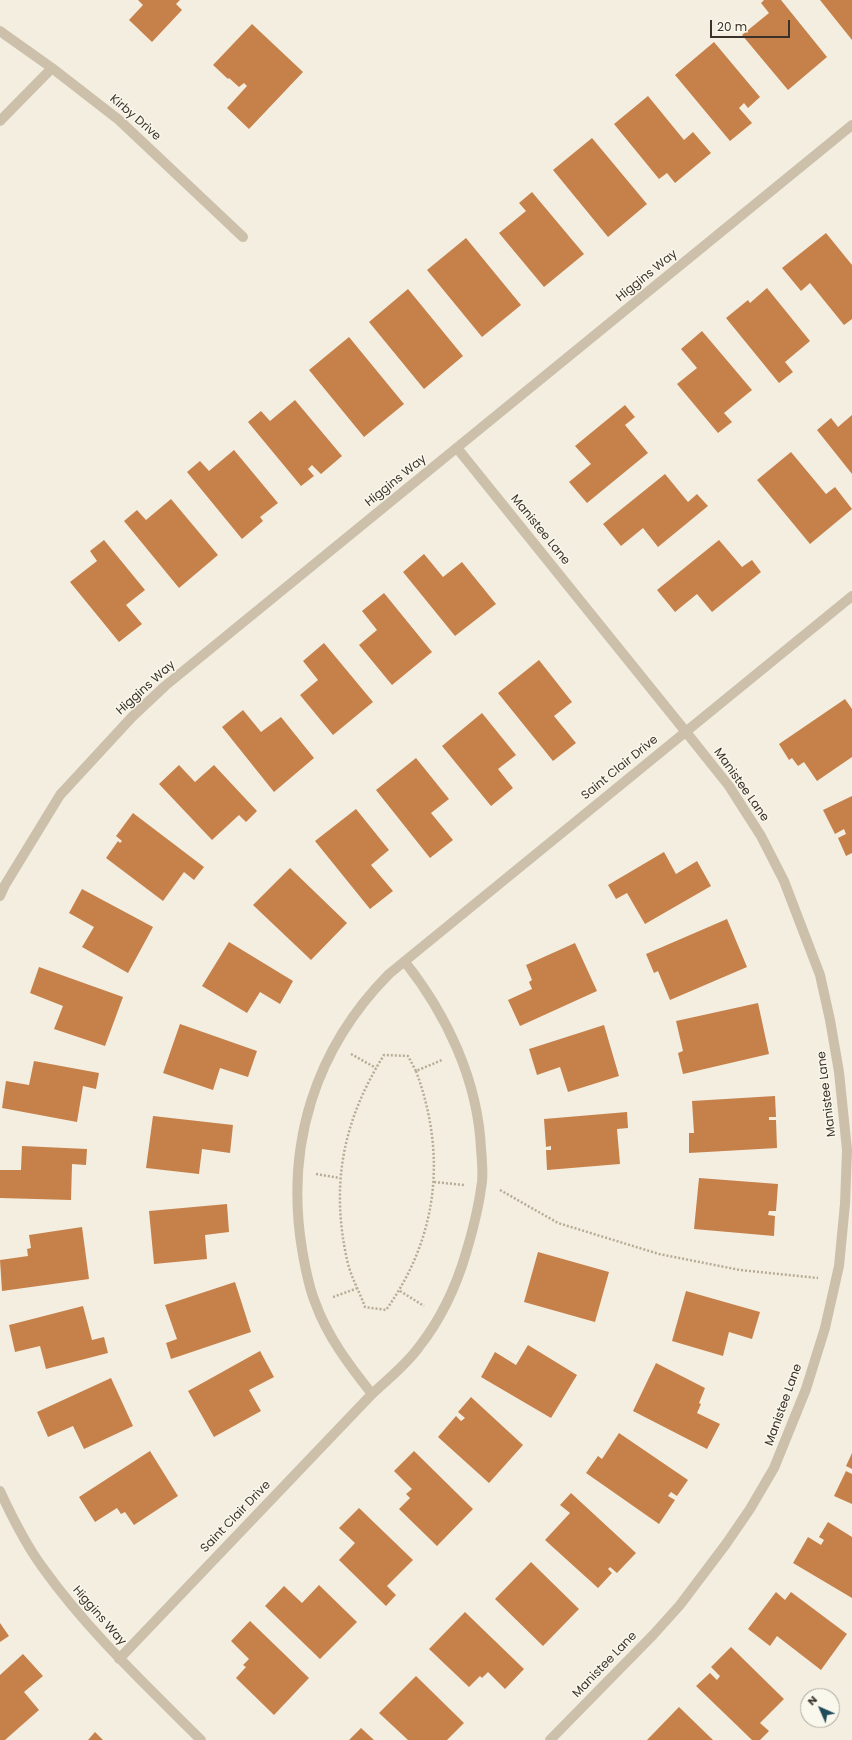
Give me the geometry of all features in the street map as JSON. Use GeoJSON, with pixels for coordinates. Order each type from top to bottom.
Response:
{"type":"FeatureCollection","features":[{"type":"Feature","properties":{"kind":"street","name":"Kirby Drive"},"geometry":{"type":"LineString","coordinates":[[0,31],[52,68],[119,120],[242,237]]}},
{"type":"Feature","properties":{"kind":"street"},"geometry":{"type":"LineString","coordinates":[[0,121],[52,68]]}},
{"type":"Feature","properties":{"kind":"street","name":"Higgins Way"},"geometry":{"type":"LineString","coordinates":[[0,896],[5,885],[60,795],[132,717],[165,686],[852,125]]}},
{"type":"Feature","properties":{"kind":"street","name":"Manistee Lane"},"geometry":{"type":"LineString","coordinates":[[457,448],[729,786],[761,836],[784,881],[820,975],[830,1020],[840,1079],[847,1150],[845,1204],[839,1266],[825,1328],[801,1402],[774,1468],[750,1509],[726,1544],[676,1610],[550,1740]]}},
{"type":"Feature","properties":{"kind":"street","name":"Saint Clair Drive"},"geometry":{"type":"LineString","coordinates":[[372,1394],[331,1338],[314,1302],[305,1265],[298,1225],[296,1191],[298,1153],[306,1118],[320,1077],[336,1044],[351,1019],[370,994],[389,974],[852,596]]}},
{"type":"Feature","properties":{"kind":"street","name":"Saint Clair Drive"},"geometry":{"type":"LineString","coordinates":[[119,1659],[372,1394],[418,1349],[441,1314],[460,1274],[471,1238],[482,1181],[481,1137],[477,1114],[470,1086],[458,1052],[441,1015],[405,962]]}},
{"type":"Feature","properties":{"kind":"street","name":"Higgins Way"},"geometry":{"type":"LineString","coordinates":[[0,1491],[42,1567],[76,1611],[119,1659],[201,1740]]}},
{"type":"Feature","properties":{"kind":"path"},"geometry":{"type":"LineString","coordinates":[[336,1044],[376,1068]]}},
{"type":"Feature","properties":{"kind":"path"},"geometry":{"type":"LineString","coordinates":[[416,1071],[458,1052]]}},
{"type":"Feature","properties":{"kind":"path"},"geometry":{"type":"LineString","coordinates":[[384,1055],[408,1056],[416,1071],[431,1122],[434,1182],[424,1236],[416,1258],[400,1291],[386,1310],[365,1307],[349,1266],[340,1207],[340,1178],[347,1136],[355,1111],[384,1055]]}},
{"type":"Feature","properties":{"kind":"path"},"geometry":{"type":"LineString","coordinates":[[298,1171],[340,1178]]}},
{"type":"Feature","properties":{"kind":"path"},"geometry":{"type":"LineString","coordinates":[[434,1182],[463,1185],[482,1181],[558,1223],[659,1254],[740,1270],[836,1280]]}},
{"type":"Feature","properties":{"kind":"path"},"geometry":{"type":"LineString","coordinates":[[314,1302],[328,1299],[358,1288]]}},
{"type":"Feature","properties":{"kind":"path"},"geometry":{"type":"LineString","coordinates":[[400,1291],[441,1314]]}},
{"type":"Feature","properties":{"kind":"building"},"geometry":{"type":"Polygon","coordinates":[[[138,0],[180,0],[176,4],[182,10],[152,42],[129,20],[143,5],[138,0]]]}},
{"type":"Feature","properties":{"kind":"building"},"geometry":{"type":"Polygon","coordinates":[[[764,0],[781,0],[827,57],[788,90],[742,35],[769,13],[761,3],[764,0]]]}},
{"type":"Feature","properties":{"kind":"building"},"geometry":{"type":"Polygon","coordinates":[[[820,0],[852,0],[852,40],[820,0]]]}},
{"type":"Feature","properties":{"kind":"building"},"geometry":{"type":"Polygon","coordinates":[[[252,24],[303,72],[249,129],[227,108],[247,86],[244,83],[239,87],[213,65],[252,24]]]}},
{"type":"Feature","properties":{"kind":"building"},"geometry":{"type":"Polygon","coordinates":[[[714,42],[760,97],[748,108],[744,103],[739,108],[752,123],[730,141],[675,75],[714,42]]]}},
{"type":"Feature","properties":{"kind":"building"},"geometry":{"type":"Polygon","coordinates":[[[648,96],[684,140],[693,132],[711,153],[675,183],[667,173],[659,179],[614,124],[648,96]]]}},
{"type":"Feature","properties":{"kind":"building"},"geometry":{"type":"Polygon","coordinates":[[[592,138],[647,204],[608,237],[553,170],[592,138]]]}},
{"type":"Feature","properties":{"kind":"building"},"geometry":{"type":"Polygon","coordinates":[[[532,192],[584,254],[544,287],[499,233],[526,211],[519,203],[532,192]]]}},
{"type":"Feature","properties":{"kind":"building"},"geometry":{"type":"Polygon","coordinates":[[[826,233],[852,265],[852,319],[844,325],[810,283],[801,291],[782,268],[826,233]]]}},
{"type":"Feature","properties":{"kind":"building"},"geometry":{"type":"Polygon","coordinates":[[[466,238],[521,305],[482,337],[427,270],[466,238]]]}},
{"type":"Feature","properties":{"kind":"building"},"geometry":{"type":"Polygon","coordinates":[[[767,288],[810,341],[785,362],[793,372],[779,383],[726,318],[748,300],[750,303],[767,288]]]}},
{"type":"Feature","properties":{"kind":"building"},"geometry":{"type":"Polygon","coordinates":[[[408,289],[463,356],[424,389],[369,322],[408,289]]]}},
{"type":"Feature","properties":{"kind":"building"},"geometry":{"type":"Polygon","coordinates":[[[702,331],[752,390],[724,413],[732,422],[718,433],[677,384],[697,368],[681,349],[702,331]]]}},
{"type":"Feature","properties":{"kind":"building"},"geometry":{"type":"Polygon","coordinates":[[[349,337],[404,404],[364,437],[309,370],[349,337]]]}},
{"type":"Feature","properties":{"kind":"building"},"geometry":{"type":"Polygon","coordinates":[[[295,400],[342,456],[321,474],[312,465],[308,469],[314,476],[301,486],[248,422],[261,411],[270,421],[295,400]]]}},
{"type":"Feature","properties":{"kind":"building"},"geometry":{"type":"Polygon","coordinates":[[[625,405],[635,417],[625,425],[648,453],[587,503],[569,482],[591,464],[575,446],[625,405]]]}},
{"type":"Feature","properties":{"kind":"building"},"geometry":{"type":"Polygon","coordinates":[[[852,415],[852,474],[817,430],[831,418],[838,427],[852,415]]]}},
{"type":"Feature","properties":{"kind":"building"},"geometry":{"type":"Polygon","coordinates":[[[234,450],[278,503],[260,517],[263,521],[242,539],[187,472],[200,461],[209,471],[234,450]]]}},
{"type":"Feature","properties":{"kind":"building"},"geometry":{"type":"Polygon","coordinates":[[[791,452],[826,494],[835,487],[852,509],[810,544],[757,480],[791,452]]]}},
{"type":"Feature","properties":{"kind":"building"},"geometry":{"type":"Polygon","coordinates":[[[665,474],[688,502],[697,494],[708,506],[658,547],[643,528],[621,546],[603,524],[665,474]]]}},
{"type":"Feature","properties":{"kind":"building"},"geometry":{"type":"Polygon","coordinates":[[[171,499],[218,555],[179,588],[124,521],[137,510],[146,520],[171,499]]]}},
{"type":"Feature","properties":{"kind":"building"},"geometry":{"type":"Polygon","coordinates":[[[104,540],[145,590],[126,605],[142,624],[119,642],[70,582],[97,561],[90,551],[104,540]]]}},
{"type":"Feature","properties":{"kind":"building"},"geometry":{"type":"Polygon","coordinates":[[[719,540],[742,567],[752,560],[761,572],[712,612],[697,594],[675,612],[657,590],[719,540]]]}},
{"type":"Feature","properties":{"kind":"building"},"geometry":{"type":"Polygon","coordinates":[[[424,554],[443,577],[462,562],[496,604],[455,636],[403,572],[424,554]]]}},
{"type":"Feature","properties":{"kind":"building"},"geometry":{"type":"Polygon","coordinates":[[[384,593],[432,652],[392,685],[359,645],[377,630],[362,611],[384,593]]]}},
{"type":"Feature","properties":{"kind":"building"},"geometry":{"type":"Polygon","coordinates":[[[324,643],[373,702],[333,735],[300,695],[318,680],[303,661],[324,643]]]}},
{"type":"Feature","properties":{"kind":"building"},"geometry":{"type":"Polygon","coordinates":[[[539,660],[572,702],[554,716],[576,743],[553,761],[498,693],[539,660]]]}},
{"type":"Feature","properties":{"kind":"building"},"geometry":{"type":"Polygon","coordinates":[[[845,699],[852,709],[852,757],[817,781],[804,762],[798,766],[792,758],[789,760],[779,744],[845,699]]]}},
{"type":"Feature","properties":{"kind":"building"},"geometry":{"type":"Polygon","coordinates":[[[243,710],[261,732],[281,717],[314,758],[274,792],[222,727],[243,710]]]}},
{"type":"Feature","properties":{"kind":"building"},"geometry":{"type":"Polygon","coordinates":[[[482,713],[516,755],[498,769],[513,788],[491,806],[442,746],[482,713]]]}},
{"type":"Feature","properties":{"kind":"building"},"geometry":{"type":"Polygon","coordinates":[[[416,758],[449,799],[431,813],[453,840],[430,858],[376,790],[416,758]]]}},
{"type":"Feature","properties":{"kind":"building"},"geometry":{"type":"Polygon","coordinates":[[[179,765],[195,782],[214,765],[257,811],[246,822],[239,815],[212,840],[159,784],[179,765]]]}},
{"type":"Feature","properties":{"kind":"building"},"geometry":{"type":"Polygon","coordinates":[[[852,796],[852,853],[846,856],[838,838],[846,834],[844,829],[835,834],[823,810],[852,796]]]}},
{"type":"Feature","properties":{"kind":"building"},"geometry":{"type":"Polygon","coordinates":[[[356,809],[389,850],[371,865],[393,891],[370,909],[315,841],[356,809]]]}},
{"type":"Feature","properties":{"kind":"building"},"geometry":{"type":"Polygon","coordinates":[[[133,813],[204,867],[194,880],[184,872],[163,901],[106,858],[118,841],[120,843],[122,841],[116,836],[133,813]]]}},
{"type":"Feature","properties":{"kind":"building"},"geometry":{"type":"Polygon","coordinates":[[[664,852],[676,874],[697,861],[711,886],[645,924],[627,893],[616,899],[608,885],[664,852]]]}},
{"type":"Feature","properties":{"kind":"building"},"geometry":{"type":"Polygon","coordinates":[[[290,868],[347,923],[311,960],[253,905],[290,868]]]}},
{"type":"Feature","properties":{"kind":"building"},"geometry":{"type":"Polygon","coordinates":[[[82,889],[153,927],[128,973],[82,947],[94,927],[69,913],[82,889]]]}},
{"type":"Feature","properties":{"kind":"building"},"geometry":{"type":"Polygon","coordinates":[[[727,919],[747,967],[670,1000],[658,971],[654,973],[646,954],[727,919]]]}},
{"type":"Feature","properties":{"kind":"building"},"geometry":{"type":"Polygon","coordinates":[[[229,942],[293,981],[280,1004],[260,992],[247,1013],[202,986],[229,942]]]}},
{"type":"Feature","properties":{"kind":"building"},"geometry":{"type":"Polygon","coordinates":[[[575,943],[597,991],[520,1026],[508,1000],[532,989],[529,982],[532,980],[526,965],[575,943]]]}},
{"type":"Feature","properties":{"kind":"building"},"geometry":{"type":"Polygon","coordinates":[[[39,967],[123,997],[105,1046],[54,1029],[63,1006],[30,993],[39,967]]]}},
{"type":"Feature","properties":{"kind":"building"},"geometry":{"type":"Polygon","coordinates":[[[758,1003],[769,1054],[683,1074],[678,1053],[683,1051],[676,1021],[758,1003]]]}},
{"type":"Feature","properties":{"kind":"building"},"geometry":{"type":"Polygon","coordinates":[[[180,1024],[257,1051],[248,1077],[220,1068],[213,1090],[163,1073],[180,1024]]]}},
{"type":"Feature","properties":{"kind":"building"},"geometry":{"type":"Polygon","coordinates":[[[604,1025],[619,1076],[568,1092],[560,1067],[537,1075],[529,1049],[604,1025]]]}},
{"type":"Feature","properties":{"kind":"building"},"geometry":{"type":"Polygon","coordinates":[[[34,1061],[99,1073],[96,1089],[83,1086],[77,1122],[2,1108],[6,1081],[29,1085],[34,1061]]]}},
{"type":"Feature","properties":{"kind":"building"},"geometry":{"type":"Polygon","coordinates":[[[775,1096],[776,1117],[769,1117],[769,1120],[776,1120],[777,1148],[689,1153],[689,1133],[694,1133],[692,1101],[775,1096]]]}},
{"type":"Feature","properties":{"kind":"building"},"geometry":{"type":"Polygon","coordinates":[[[627,1112],[628,1128],[617,1129],[620,1164],[547,1170],[546,1150],[551,1150],[551,1146],[546,1147],[544,1119],[627,1112]]]}},
{"type":"Feature","properties":{"kind":"building"},"geometry":{"type":"Polygon","coordinates":[[[153,1116],[233,1125],[230,1153],[202,1149],[199,1174],[146,1168],[153,1116]]]}},
{"type":"Feature","properties":{"kind":"building"},"geometry":{"type":"Polygon","coordinates":[[[22,1146],[87,1149],[86,1165],[72,1164],[71,1200],[0,1198],[0,1170],[21,1170],[22,1146]]]}},
{"type":"Feature","properties":{"kind":"building"},"geometry":{"type":"Polygon","coordinates":[[[699,1178],[778,1184],[776,1211],[769,1211],[768,1215],[775,1216],[774,1236],[694,1229],[699,1178]]]}},
{"type":"Feature","properties":{"kind":"building"},"geometry":{"type":"Polygon","coordinates":[[[227,1204],[229,1232],[205,1235],[207,1259],[154,1264],[149,1211],[227,1204]]]}},
{"type":"Feature","properties":{"kind":"building"},"geometry":{"type":"Polygon","coordinates":[[[82,1227],[89,1279],[2,1291],[0,1260],[28,1256],[27,1249],[31,1248],[29,1235],[82,1227]]]}},
{"type":"Feature","properties":{"kind":"building"},"geometry":{"type":"Polygon","coordinates":[[[538,1252],[609,1272],[595,1322],[524,1302],[538,1252]]]}},
{"type":"Feature","properties":{"kind":"building"},"geometry":{"type":"Polygon","coordinates":[[[235,1282],[251,1332],[171,1359],[166,1343],[177,1339],[165,1305],[235,1282]]]}},
{"type":"Feature","properties":{"kind":"building"},"geometry":{"type":"Polygon","coordinates":[[[686,1291],[760,1312],[752,1339],[729,1332],[723,1356],[672,1341],[686,1291]]]}},
{"type":"Feature","properties":{"kind":"building"},"geometry":{"type":"Polygon","coordinates":[[[83,1306],[92,1340],[104,1337],[108,1353],[46,1369],[40,1346],[15,1352],[9,1325],[83,1306]]]}},
{"type":"Feature","properties":{"kind":"building"},"geometry":{"type":"Polygon","coordinates":[[[528,1345],[577,1375],[551,1418],[481,1377],[495,1352],[516,1365],[528,1345]]]}},
{"type":"Feature","properties":{"kind":"building"},"geometry":{"type":"Polygon","coordinates":[[[260,1351],[274,1377],[249,1390],[261,1411],[214,1437],[188,1391],[260,1351]]]}},
{"type":"Feature","properties":{"kind":"building"},"geometry":{"type":"Polygon","coordinates":[[[656,1363],[705,1388],[697,1413],[720,1424],[707,1449],[633,1411],[656,1363]]]}},
{"type":"Feature","properties":{"kind":"building"},"geometry":{"type":"Polygon","coordinates":[[[111,1378],[133,1426],[84,1449],[73,1426],[48,1437],[37,1412],[111,1378]]]}},
{"type":"Feature","properties":{"kind":"building"},"geometry":{"type":"Polygon","coordinates":[[[471,1397],[523,1445],[489,1483],[438,1437],[456,1416],[461,1421],[465,1418],[458,1412],[471,1397]]]}},
{"type":"Feature","properties":{"kind":"building"},"geometry":{"type":"Polygon","coordinates":[[[619,1433],[688,1480],[677,1496],[671,1492],[668,1496],[675,1500],[659,1524],[586,1473],[598,1456],[602,1459],[619,1433]]]}},
{"type":"Feature","properties":{"kind":"building"},"geometry":{"type":"Polygon","coordinates":[[[150,1451],[178,1496],[134,1525],[125,1512],[121,1514],[117,1508],[95,1522],[79,1497],[150,1451]]]}},
{"type":"Feature","properties":{"kind":"building"},"geometry":{"type":"Polygon","coordinates":[[[414,1451],[473,1509],[437,1546],[399,1509],[410,1498],[406,1494],[412,1489],[394,1471],[414,1451]]]}},
{"type":"Feature","properties":{"kind":"building"},"geometry":{"type":"Polygon","coordinates":[[[852,1453],[852,1469],[846,1466],[852,1453]]]}},
{"type":"Feature","properties":{"kind":"building"},"geometry":{"type":"Polygon","coordinates":[[[846,1471],[852,1474],[852,1504],[834,1496],[846,1471]]]}},
{"type":"Feature","properties":{"kind":"building"},"geometry":{"type":"Polygon","coordinates":[[[571,1493],[636,1553],[617,1573],[610,1567],[608,1569],[612,1573],[598,1588],[545,1540],[570,1513],[560,1505],[571,1493]]]}},
{"type":"Feature","properties":{"kind":"building"},"geometry":{"type":"Polygon","coordinates":[[[359,1508],[413,1560],[387,1586],[396,1595],[386,1606],[339,1560],[355,1543],[339,1528],[359,1508]]]}},
{"type":"Feature","properties":{"kind":"building"},"geometry":{"type":"Polygon","coordinates":[[[828,1522],[852,1537],[852,1598],[793,1563],[808,1537],[821,1545],[824,1540],[819,1537],[828,1522]]]}},
{"type":"Feature","properties":{"kind":"building"},"geometry":{"type":"Polygon","coordinates":[[[531,1562],[579,1609],[543,1646],[495,1599],[531,1562]]]}},
{"type":"Feature","properties":{"kind":"building"},"geometry":{"type":"Polygon","coordinates":[[[319,1585],[357,1622],[320,1659],[265,1606],[284,1586],[302,1603],[319,1585]]]}},
{"type":"Feature","properties":{"kind":"building"},"geometry":{"type":"Polygon","coordinates":[[[776,1592],[785,1600],[791,1592],[847,1634],[821,1670],[777,1636],[770,1646],[748,1629],[776,1592]]]}},
{"type":"Feature","properties":{"kind":"building"},"geometry":{"type":"Polygon","coordinates":[[[465,1612],[524,1669],[505,1689],[488,1672],[482,1678],[480,1676],[469,1687],[429,1649],[465,1612]]]}},
{"type":"Feature","properties":{"kind":"building"},"geometry":{"type":"Polygon","coordinates":[[[250,1621],[309,1678],[274,1715],[236,1678],[246,1667],[243,1665],[249,1659],[231,1641],[250,1621]]]}},
{"type":"Feature","properties":{"kind":"building"},"geometry":{"type":"Polygon","coordinates":[[[0,1623],[9,1636],[0,1642],[0,1623]]]}},
{"type":"Feature","properties":{"kind":"building"},"geometry":{"type":"Polygon","coordinates":[[[731,1647],[784,1699],[760,1723],[769,1731],[760,1740],[752,1740],[696,1686],[710,1673],[717,1680],[720,1676],[711,1667],[731,1647]]]}},
{"type":"Feature","properties":{"kind":"building"},"geometry":{"type":"Polygon","coordinates":[[[23,1654],[43,1676],[24,1692],[39,1710],[5,1740],[0,1740],[0,1675],[23,1654]]]}},
{"type":"Feature","properties":{"kind":"building"},"geometry":{"type":"Polygon","coordinates":[[[416,1676],[464,1723],[447,1740],[408,1740],[379,1713],[416,1676]]]}},
{"type":"Feature","properties":{"kind":"building"},"geometry":{"type":"Polygon","coordinates":[[[679,1707],[713,1740],[647,1740],[679,1707]]]}},
{"type":"Feature","properties":{"kind":"building"},"geometry":{"type":"Polygon","coordinates":[[[361,1728],[374,1740],[349,1740],[361,1728]]]}},
{"type":"Feature","properties":{"kind":"building"},"geometry":{"type":"Polygon","coordinates":[[[95,1732],[103,1740],[88,1740],[95,1732]]]}}]}
